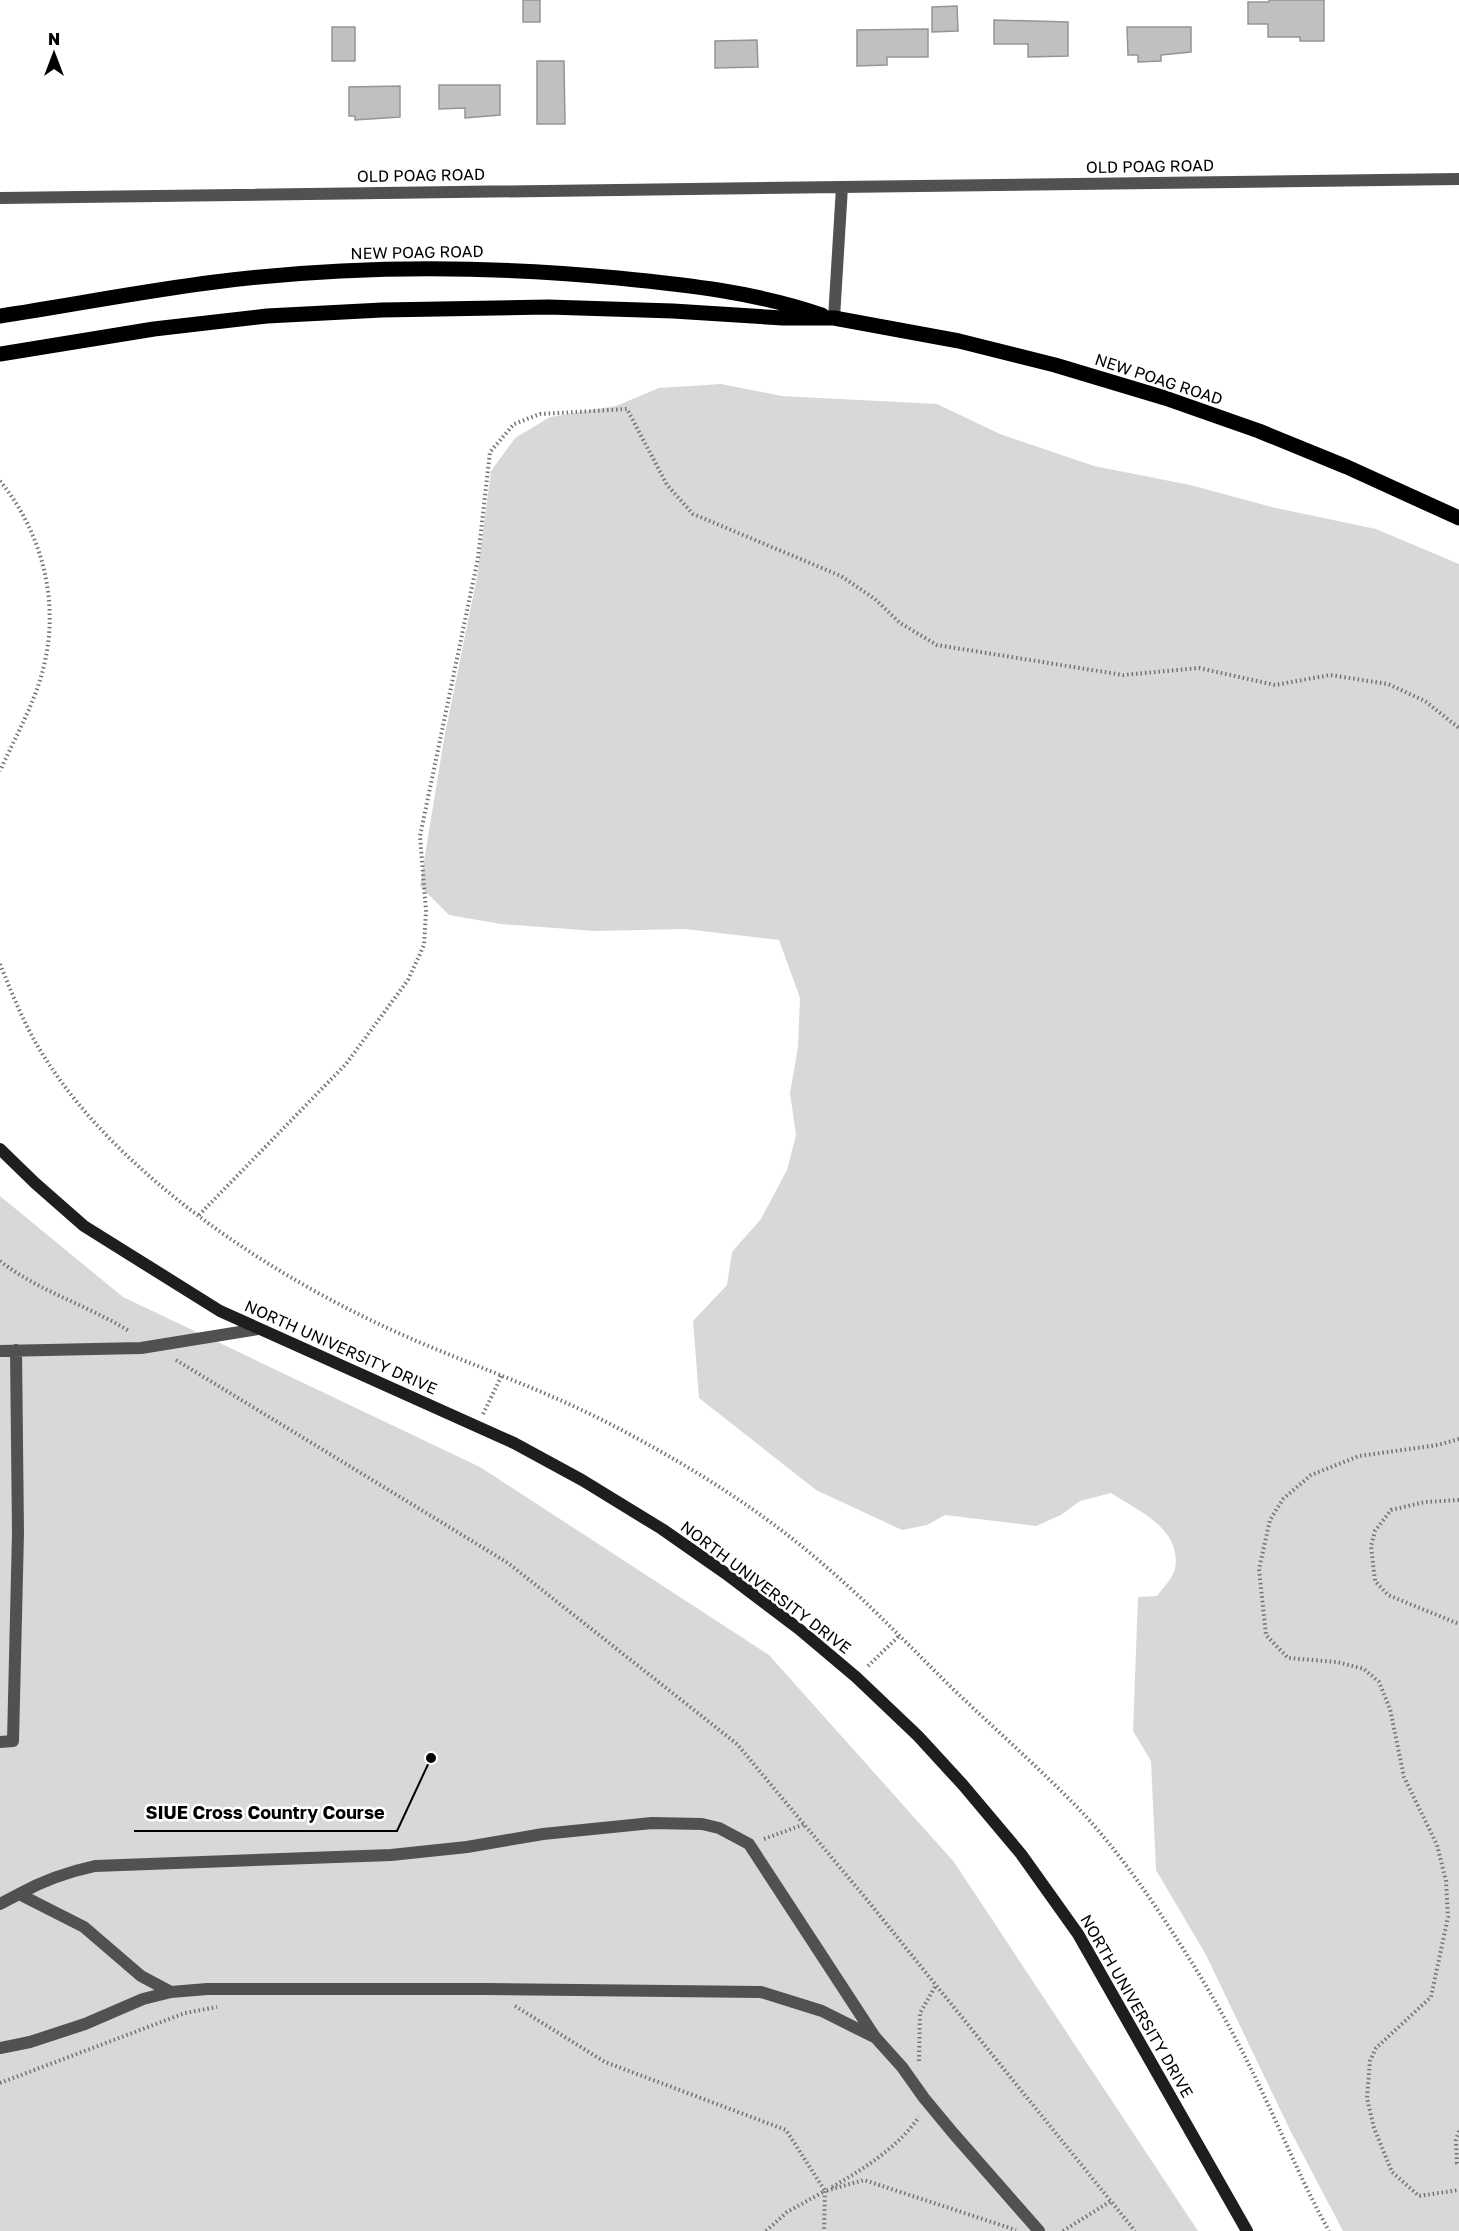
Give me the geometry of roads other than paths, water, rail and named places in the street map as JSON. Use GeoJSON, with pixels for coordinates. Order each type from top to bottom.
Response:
{"type":"FeatureCollection","features":[{"type":"Feature","properties":{"kind":"main road","name":"NEW POAG ROAD"},"geometry":{"type":"LineString","coordinates":[[0,316],[215,282],[318,272],[410,268],[491,268],[583,274],[721,290],[782,301],[834,318],[959,341],[1055,365],[1165,398],[1259,431],[1347,467],[1459,518]]}},
{"type":"Feature","properties":{"kind":"main road","name":"NEW POAG ROAD"},"geometry":{"type":"LineString","coordinates":[[0,354],[154,329],[256,317],[382,310],[548,307],[673,311],[783,318],[834,318]]}},
{"type":"Feature","properties":{"kind":"main road","name":"NORTH UNIVERSITY DRIVE"},"geometry":{"type":"LineString","coordinates":[[2,1149],[34,1183],[84,1226],[220,1311],[477,1425],[582,1480],[662,1529],[726,1573],[856,1677],[918,1736],[963,1785],[1021,1854],[1078,1934],[1247,2231]]}},
{"type":"Feature","properties":{"kind":"street","name":"OLD POAG ROAD"},"geometry":{"type":"LineString","coordinates":[[0,198],[1459,179]]}},
{"type":"Feature","properties":{"kind":"street"},"geometry":{"type":"LineString","coordinates":[[834,318],[842,188]]}},
{"type":"Feature","properties":{"kind":"street"},"geometry":{"type":"LineString","coordinates":[[0,1351],[153,1346],[258,1329]]}},
{"type":"Feature","properties":{"kind":"street"},"geometry":{"type":"LineString","coordinates":[[0,1742],[13,1741],[18,1533],[16,1350]]}},
{"type":"Feature","properties":{"kind":"street"},"geometry":{"type":"LineString","coordinates":[[0,1904],[37,1883],[66,1872],[95,1866],[391,1855],[467,1847],[543,1834],[652,1823],[702,1824],[727,1831],[749,1844],[875,2037],[902,2067],[924,2098],[1039,2231]]}},
{"type":"Feature","properties":{"kind":"street"},"geometry":{"type":"LineString","coordinates":[[19,1894],[84,1927],[141,1976],[171,1992]]}},
{"type":"Feature","properties":{"kind":"street"},"geometry":{"type":"LineString","coordinates":[[0,2049],[85,2024],[143,1999],[171,1992],[207,1989],[761,1992],[822,2011],[875,2037]]}},
{"type":"Feature","properties":{"kind":"place","name":"SIUE Cross Country Course"},"geometry":{"type":"Point","coordinates":[431,1758]}}]}
